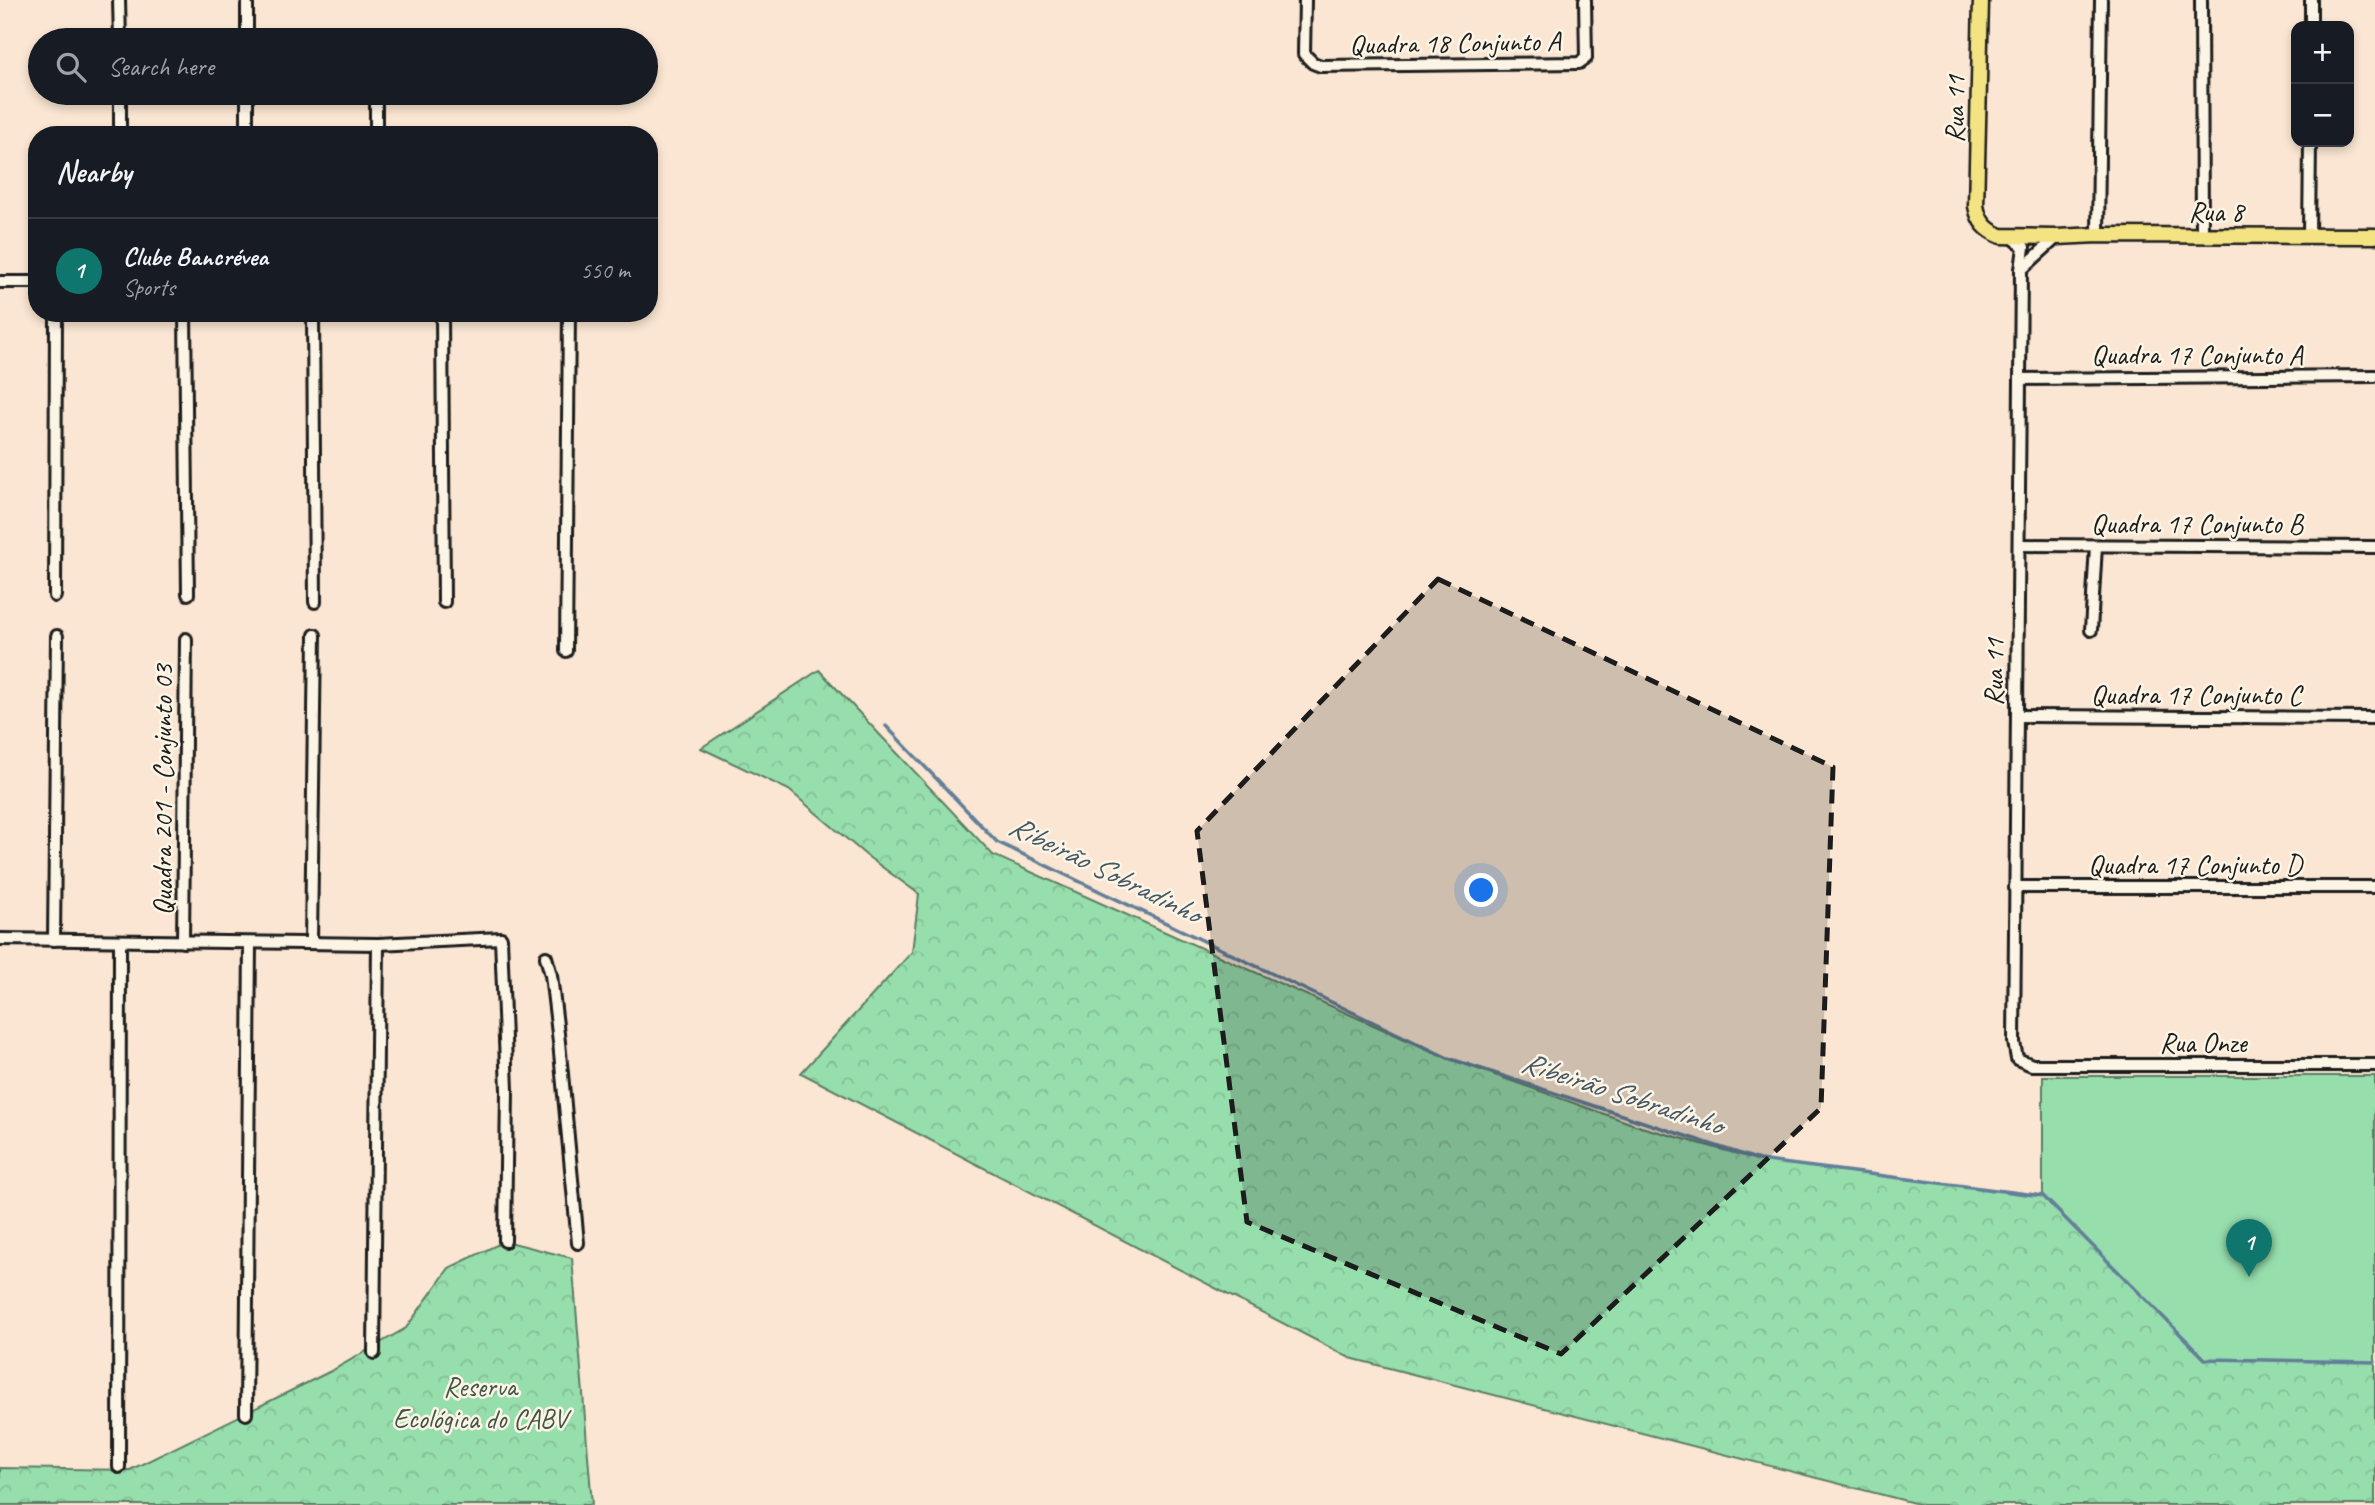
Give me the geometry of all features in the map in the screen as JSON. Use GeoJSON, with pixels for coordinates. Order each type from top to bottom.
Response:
{"type":"FeatureCollection","features":[{"type":"Feature","properties":{"kind":"main road","name":"Rua 11"},"geometry":{"type":"LineString","coordinates":[[1981,0],[1976,206],[1978,215],[1987,229],[2001,236],[2057,237]]}},
{"type":"Feature","properties":{"kind":"main road","name":"Rua 8"},"geometry":{"type":"LineString","coordinates":[[2057,237],[2375,236]]}},
{"type":"Feature","properties":{"kind":"street"},"geometry":{"type":"LineString","coordinates":[[120,0],[120,28]]}},
{"type":"Feature","properties":{"kind":"street","name":"Quadra 18 Conjunto A"},"geometry":{"type":"LineString","coordinates":[[1305,0],[1304,54],[1313,63],[1321,66],[1579,63],[1586,58],[1585,0]]}},
{"type":"Feature","properties":{"kind":"street"},"geometry":{"type":"LineString","coordinates":[[2098,235],[2101,0]]}},
{"type":"Feature","properties":{"kind":"street"},"geometry":{"type":"LineString","coordinates":[[2201,0],[2202,236]]}},
{"type":"Feature","properties":{"kind":"street"},"geometry":{"type":"LineString","coordinates":[[2311,0],[2311,21]]}},
{"type":"Feature","properties":{"kind":"street"},"geometry":{"type":"LineString","coordinates":[[247,5],[247,28]]}},
{"type":"Feature","properties":{"kind":"street"},"geometry":{"type":"LineString","coordinates":[[120,105],[120,126]]}},
{"type":"Feature","properties":{"kind":"street"},"geometry":{"type":"LineString","coordinates":[[247,105],[247,126]]}},
{"type":"Feature","properties":{"kind":"street"},"geometry":{"type":"LineString","coordinates":[[376,105],[376,126]]}},
{"type":"Feature","properties":{"kind":"street"},"geometry":{"type":"LineString","coordinates":[[2309,236],[2310,147]]}},
{"type":"Feature","properties":{"kind":"street","name":"Rua 11"},"geometry":{"type":"LineString","coordinates":[[2011,236],[2025,247],[2021,270],[2014,1042],[2017,1059],[2032,1065]]}},
{"type":"Feature","properties":{"kind":"street"},"geometry":{"type":"LineString","coordinates":[[2021,270],[2057,237]]}},
{"type":"Feature","properties":{"kind":"street"},"geometry":{"type":"LineString","coordinates":[[0,282],[28,282]]}},
{"type":"Feature","properties":{"kind":"street"},"geometry":{"type":"LineString","coordinates":[[55,596],[56,322]]}},
{"type":"Feature","properties":{"kind":"street"},"geometry":{"type":"LineString","coordinates":[[185,322],[188,594]]}},
{"type":"Feature","properties":{"kind":"street"},"geometry":{"type":"LineString","coordinates":[[313,322],[316,603]]}},
{"type":"Feature","properties":{"kind":"street"},"geometry":{"type":"LineString","coordinates":[[442,322],[444,602]]}},
{"type":"Feature","properties":{"kind":"street"},"geometry":{"type":"LineString","coordinates":[[566,652],[569,322]]}},
{"type":"Feature","properties":{"kind":"street","name":"Quadra 17 Conjunto A"},"geometry":{"type":"LineString","coordinates":[[2020,379],[2375,376]]}},
{"type":"Feature","properties":{"kind":"street","name":"Quadra 17 Conjunto B"},"geometry":{"type":"LineString","coordinates":[[2019,544],[2375,547]]}},
{"type":"Feature","properties":{"kind":"street"},"geometry":{"type":"LineString","coordinates":[[2091,630],[2096,546]]}},
{"type":"Feature","properties":{"kind":"street"},"geometry":{"type":"LineString","coordinates":[[311,943],[315,635]]}},
{"type":"Feature","properties":{"kind":"street"},"geometry":{"type":"LineString","coordinates":[[54,940],[57,636]]}},
{"type":"Feature","properties":{"kind":"street","name":"Quadra 201 - Conjunto 03"},"geometry":{"type":"LineString","coordinates":[[183,942],[186,639]]}},
{"type":"Feature","properties":{"kind":"street","name":"Quadra 17 Conjunto C"},"geometry":{"type":"LineString","coordinates":[[2017,716],[2375,718]]}},
{"type":"Feature","properties":{"kind":"street","name":"Quadra 17 Conjunto D"},"geometry":{"type":"LineString","coordinates":[[2015,887],[2375,887]]}},
{"type":"Feature","properties":{"kind":"street"},"geometry":{"type":"LineString","coordinates":[[0,939],[378,944],[501,938],[507,1090],[505,1241]]}},
{"type":"Feature","properties":{"kind":"street"},"geometry":{"type":"LineString","coordinates":[[119,1467],[120,941]]}},
{"type":"Feature","properties":{"kind":"street"},"geometry":{"type":"LineString","coordinates":[[246,1414],[250,943]]}},
{"type":"Feature","properties":{"kind":"street"},"geometry":{"type":"LineString","coordinates":[[374,1353],[378,944]]}},
{"type":"Feature","properties":{"kind":"street"},"geometry":{"type":"LineString","coordinates":[[546,957],[551,975],[559,1042],[578,1243]]}},
{"type":"Feature","properties":{"kind":"street","name":"Rua Onze"},"geometry":{"type":"LineString","coordinates":[[2032,1065],[2375,1065]]}},
{"type":"Feature","properties":{"kind":"highlighted area"},"geometry":{"type":"Polygon","coordinates":[[[1438,579],[1833,767],[1821,1108],[1561,1354],[1247,1222],[1197,831],[1438,579]]]}},
{"type":"Feature","properties":{"kind":"green space"},"geometry":{"type":"Polygon","coordinates":[[[819,670],[993,855],[1447,1058],[1641,1127],[1759,1160],[2043,1196],[2205,1358],[2375,1362],[2375,1505],[1922,1505],[1350,1358],[801,1073],[912,952],[919,894],[867,856],[789,790],[701,748],[819,670]]]}},
{"type":"Feature","properties":{"kind":"green space"},"geometry":{"type":"Polygon","coordinates":[[[2043,1076],[2375,1076],[2375,1362],[2205,1359],[2043,1196],[2043,1076]]]}},
{"type":"Feature","properties":{"kind":"green space","name":"Reserva Ecológica do CABV"},"geometry":{"type":"Polygon","coordinates":[[[505,1241],[572,1258],[592,1505],[0,1505],[0,1468],[130,1470],[333,1370],[406,1328],[449,1268],[505,1241]]]}},
{"type":"Feature","properties":{"kind":"waterway","name":"Ribeirão Sobradinho"},"geometry":{"type":"LineString","coordinates":[[886,726],[997,842],[1448,1058],[1759,1160],[2043,1196],[2205,1359],[2375,1362]]}},
{"type":"Feature","properties":{"kind":"place","name":"Clube Bancrévea"},"geometry":{"type":"Point","coordinates":[2249,1277]}}]}
